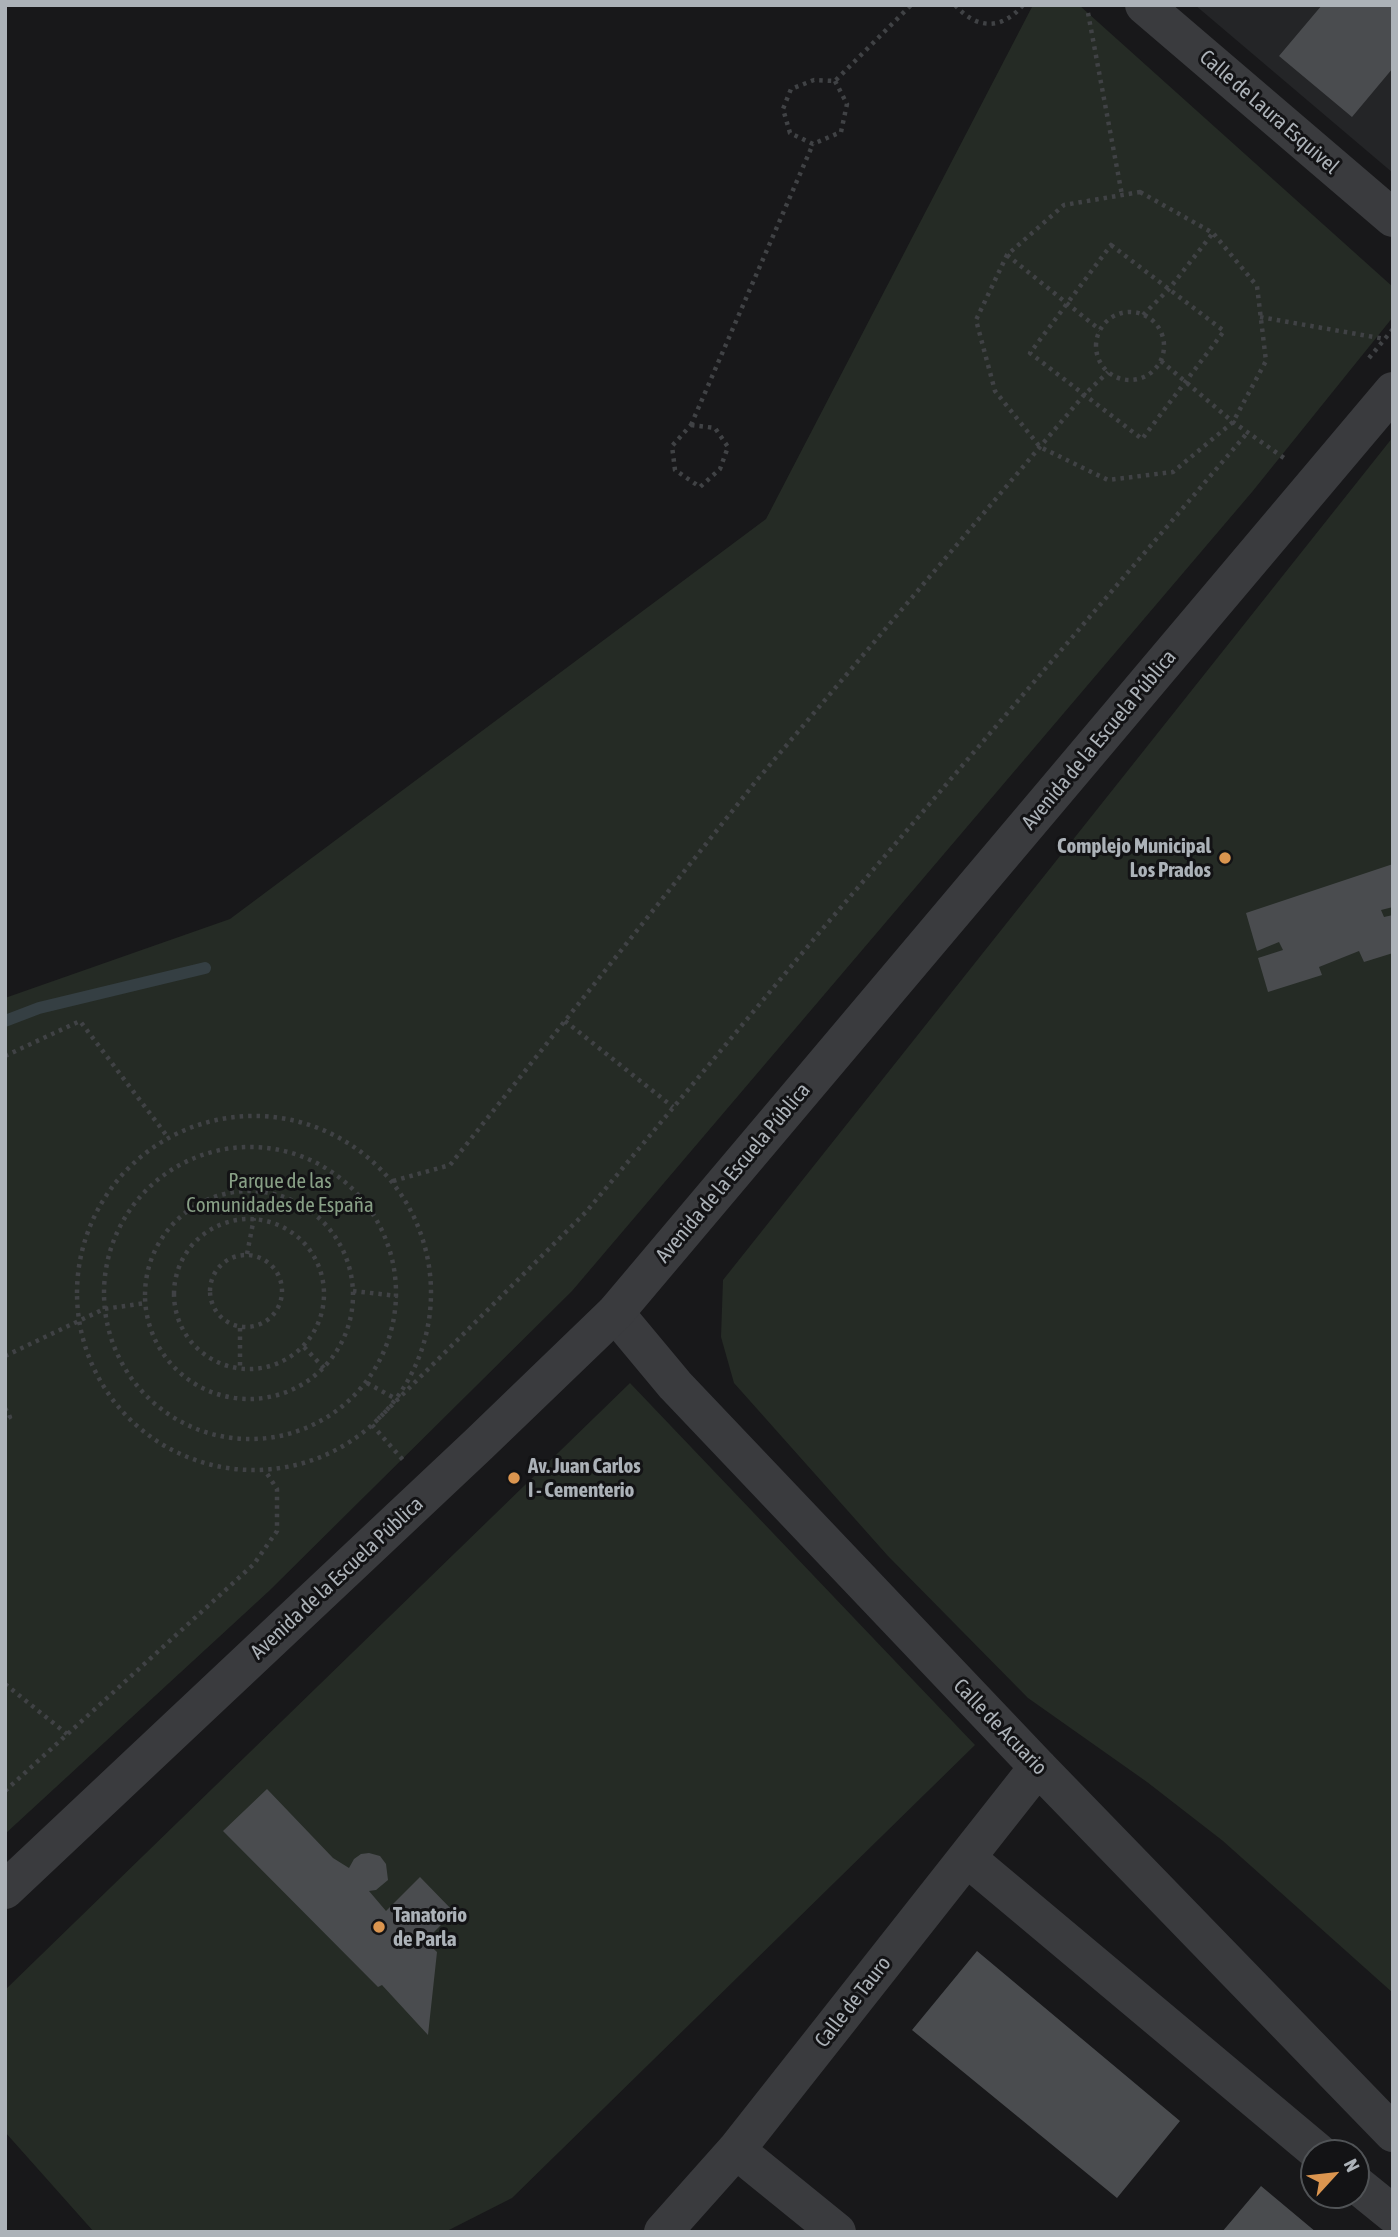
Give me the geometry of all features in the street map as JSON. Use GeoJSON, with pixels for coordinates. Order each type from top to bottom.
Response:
{"type":"FeatureCollection","features":[{"type":"Feature","properties":{"kind":"street","name":"Calle de Laura Esquivel"},"geometry":{"type":"LineString","coordinates":[[1144,5],[1393,218]]}},
{"type":"Feature","properties":{"kind":"street","name":"Avenida de la Escuela Pública"},"geometry":{"type":"LineString","coordinates":[[5,1890],[480,1444],[615,1313],[1393,391]]}},
{"type":"Feature","properties":{"kind":"street","name":"Calle de Acuario"},"geometry":{"type":"LineString","coordinates":[[615,1313],[675,1385],[1038,1767],[1393,2133]]}},
{"type":"Feature","properties":{"kind":"street","name":"Calle de Tauro"},"geometry":{"type":"LineString","coordinates":[[663,2232],[736,2150],[1038,1767]]}},
{"type":"Feature","properties":{"kind":"street"},"geometry":{"type":"LineString","coordinates":[[967,1858],[1302,2139]]}},
{"type":"Feature","properties":{"kind":"street"},"geometry":{"type":"LineString","coordinates":[[736,2150],[837,2232]]}},
{"type":"Feature","properties":{"kind":"street"},"geometry":{"type":"LineString","coordinates":[[1370,2195],[1393,2214]]}},
{"type":"Feature","properties":{"kind":"path"},"geometry":{"type":"LineString","coordinates":[[835,81],[912,5]]}},
{"type":"Feature","properties":{"kind":"path"},"geometry":{"type":"LineString","coordinates":[[955,5],[965,16],[989,24],[1003,22],[1023,5]]}},
{"type":"Feature","properties":{"kind":"path"},"geometry":{"type":"LineString","coordinates":[[1088,13],[1122,195]]}},
{"type":"Feature","properties":{"kind":"path"},"geometry":{"type":"LineString","coordinates":[[813,144],[790,133],[783,109],[792,89],[814,79],[835,81]]}},
{"type":"Feature","properties":{"kind":"path"},"geometry":{"type":"LineString","coordinates":[[691,425],[715,428],[728,447],[720,469],[700,487],[676,470],[671,446],[691,425],[813,144],[841,132],[847,104],[835,81]]}},
{"type":"Feature","properties":{"kind":"path"},"geometry":{"type":"LineString","coordinates":[[1140,192],[1213,233],[1257,286],[1266,361],[1233,422],[1173,471],[1108,480],[1040,447],[995,391],[976,320],[1007,255],[1064,205],[1140,192]]}},
{"type":"Feature","properties":{"kind":"path"},"geometry":{"type":"LineString","coordinates":[[1143,315],[1168,289],[1213,233]]}},
{"type":"Feature","properties":{"kind":"path"},"geometry":{"type":"LineString","coordinates":[[1111,245],[1168,289],[1224,331],[1142,439],[1030,352],[1111,245]]}},
{"type":"Feature","properties":{"kind":"path"},"geometry":{"type":"LineString","coordinates":[[1007,255],[1100,330]]}},
{"type":"Feature","properties":{"kind":"path"},"geometry":{"type":"LineString","coordinates":[[1120,313],[1143,315],[1158,327],[1163,338],[1161,361],[1154,371],[1141,379],[1118,378],[1101,364],[1096,341],[1100,330],[1109,319],[1120,313]]}},
{"type":"Feature","properties":{"kind":"path"},"geometry":{"type":"LineString","coordinates":[[1260,317],[1385,338]]}},
{"type":"Feature","properties":{"kind":"path"},"geometry":{"type":"LineString","coordinates":[[1368,358],[1393,329]]}},
{"type":"Feature","properties":{"kind":"path"},"geometry":{"type":"LineString","coordinates":[[1161,361],[1233,422],[1284,458]]}},
{"type":"Feature","properties":{"kind":"path"},"geometry":{"type":"LineString","coordinates":[[393,1181],[450,1165],[757,780],[1084,395],[1108,372]]}},
{"type":"Feature","properties":{"kind":"path"},"geometry":{"type":"LineString","coordinates":[[378,1419],[398,1400],[425,1347],[433,1289],[422,1232],[393,1181],[347,1140],[289,1117],[227,1116],[167,1136],[124,1170],[93,1215],[77,1268],[78,1323],[101,1384],[144,1433],[201,1464],[266,1472],[316,1461],[362,1436],[378,1419],[586,1212],[827,922],[1248,432]]}},
{"type":"Feature","properties":{"kind":"path"},"geometry":{"type":"LineString","coordinates":[[1275,469],[1293,448]]}},
{"type":"Feature","properties":{"kind":"path"},"geometry":{"type":"LineString","coordinates":[[5,1056],[80,1021],[167,1136]]}},
{"type":"Feature","properties":{"kind":"path"},"geometry":{"type":"LineString","coordinates":[[565,1021],[673,1107]]}},
{"type":"Feature","properties":{"kind":"path"},"geometry":{"type":"LineString","coordinates":[[243,1146],[291,1151],[335,1172],[369,1206],[391,1248],[398,1296],[390,1342],[367,1383],[331,1417],[285,1437],[235,1440],[187,1426],[146,1398],[117,1357],[104,1308],[107,1261],[124,1216],[155,1180],[197,1155],[243,1146]]}},
{"type":"Feature","properties":{"kind":"path"},"geometry":{"type":"LineString","coordinates":[[243,1190],[284,1195],[319,1217],[344,1251],[353,1291],[346,1333],[324,1368],[296,1388],[264,1398],[229,1397],[198,1386],[171,1364],[153,1336],[145,1303],[149,1261],[170,1225],[203,1200],[243,1190]]}},
{"type":"Feature","properties":{"kind":"path"},"geometry":{"type":"LineString","coordinates":[[247,1254],[254,1218]]}},
{"type":"Feature","properties":{"kind":"path"},"geometry":{"type":"LineString","coordinates":[[254,1218],[278,1224],[299,1237],[314,1256],[323,1279],[324,1303],[318,1327],[304,1347],[285,1361],[263,1369],[240,1370],[212,1361],[189,1342],[176,1316],[173,1287],[181,1259],[200,1236],[225,1222],[254,1218]]}},
{"type":"Feature","properties":{"kind":"path"},"geometry":{"type":"LineString","coordinates":[[247,1254],[266,1260],[279,1275],[283,1295],[275,1314],[268,1320],[260,1326],[240,1328],[223,1321],[212,1307],[209,1288],[215,1270],[229,1259],[247,1254]]}},
{"type":"Feature","properties":{"kind":"path"},"geometry":{"type":"LineString","coordinates":[[353,1291],[398,1296]]}},
{"type":"Feature","properties":{"kind":"path"},"geometry":{"type":"LineString","coordinates":[[5,1356],[78,1323],[104,1308],[145,1303]]}},
{"type":"Feature","properties":{"kind":"path"},"geometry":{"type":"LineString","coordinates":[[240,1328],[240,1370]]}},
{"type":"Feature","properties":{"kind":"path"},"geometry":{"type":"LineString","coordinates":[[304,1347],[324,1368]]}},
{"type":"Feature","properties":{"kind":"path"},"geometry":{"type":"LineString","coordinates":[[367,1383],[398,1400]]}},
{"type":"Feature","properties":{"kind":"path"},"geometry":{"type":"LineString","coordinates":[[5,1408],[10,1417],[5,1419]]}},
{"type":"Feature","properties":{"kind":"path"},"geometry":{"type":"LineString","coordinates":[[372,1425],[406,1463]]}},
{"type":"Feature","properties":{"kind":"path"},"geometry":{"type":"LineString","coordinates":[[5,1791],[254,1564],[277,1531],[277,1489],[266,1472]]}},
{"type":"Feature","properties":{"kind":"path"},"geometry":{"type":"LineString","coordinates":[[5,1684],[67,1735]]}},
{"type":"Feature","properties":{"kind":"shaded area"},"geometry":{"type":"Polygon","coordinates":[[[1195,5],[1393,5],[1393,173],[1195,5]]]}},
{"type":"Feature","properties":{"kind":"green space","name":"Parque de las Comunidades de España"},"geometry":{"type":"Polygon","coordinates":[[[1033,5],[1079,5],[1393,287],[1393,317],[1252,492],[572,1291],[269,1591],[5,1834],[5,998],[230,919],[766,519],[1033,5]]]}},
{"type":"Feature","properties":{"kind":"green space","name":"Complejo Municipal Los Prados"},"geometry":{"type":"Polygon","coordinates":[[[1393,437],[1393,1993],[1223,1841],[1147,1782],[1028,1698],[888,1556],[734,1383],[721,1337],[723,1280],[1393,437]]]}},
{"type":"Feature","properties":{"kind":"green space"},"geometry":{"type":"Polygon","coordinates":[[[630,1383],[975,1745],[512,2198],[445,2232],[94,2232],[5,2132],[5,1990],[630,1383]]]}},
{"type":"Feature","properties":{"kind":"building"},"geometry":{"type":"Polygon","coordinates":[[[1322,5],[1393,5],[1393,68],[1352,117],[1279,56],[1322,5]]]}},
{"type":"Feature","properties":{"kind":"building"},"geometry":{"type":"Polygon","coordinates":[[[1393,864],[1393,907],[1381,910],[1384,917],[1393,915],[1393,953],[1364,962],[1359,951],[1319,967],[1322,975],[1268,992],[1258,958],[1283,950],[1279,942],[1257,951],[1246,913],[1393,864]]]}},
{"type":"Feature","properties":{"kind":"building","name":"Tanatorio de Parla"},"geometry":{"type":"Polygon","coordinates":[[[267,1789],[333,1858],[349,1868],[361,1854],[380,1856],[386,1864],[388,1880],[376,1890],[369,1891],[386,1911],[420,1877],[454,1912],[425,1941],[437,1952],[428,2035],[382,1985],[378,1987],[223,1831],[267,1789]]]}},
{"type":"Feature","properties":{"kind":"building"},"geometry":{"type":"Polygon","coordinates":[[[977,1951],[1180,2121],[1117,2198],[912,2030],[977,1951]]]}},
{"type":"Feature","properties":{"kind":"building"},"geometry":{"type":"Polygon","coordinates":[[[1261,2186],[1316,2232],[1222,2232],[1261,2186]]]}},
{"type":"Feature","properties":{"kind":"waterway"},"geometry":{"type":"LineString","coordinates":[[5,1021],[39,1008],[205,968]]}},
{"type":"Feature","properties":{"kind":"place","name":"Complejo Municipal Los Prados"},"geometry":{"type":"Point","coordinates":[1225,858]}},
{"type":"Feature","properties":{"kind":"place","name":"Av. Juan Carlos I - Cementerio"},"geometry":{"type":"Point","coordinates":[514,1478]}},
{"type":"Feature","properties":{"kind":"place","name":"Tanatorio de Parla"},"geometry":{"type":"Point","coordinates":[379,1927]}}]}
